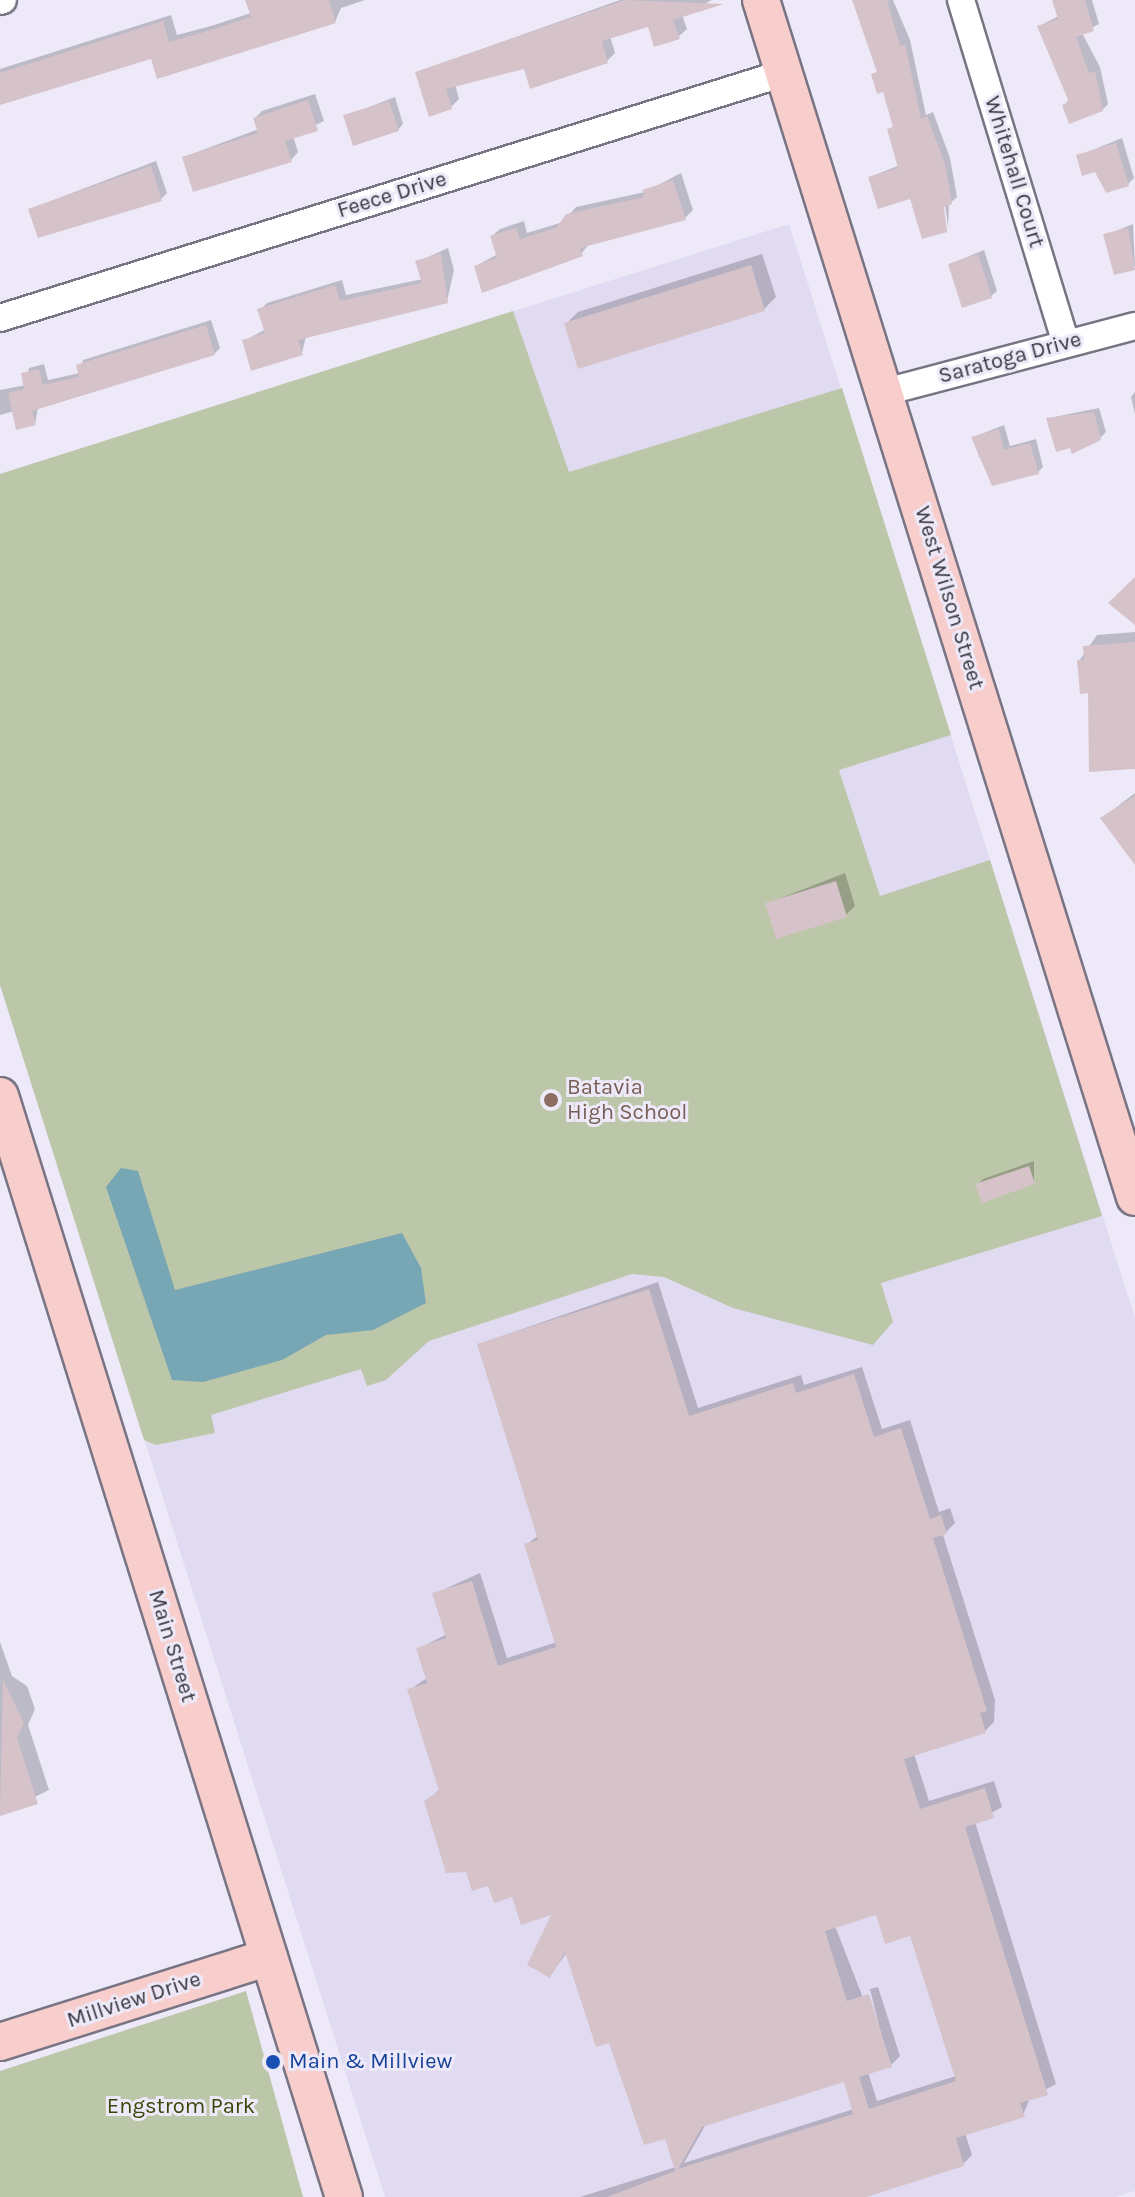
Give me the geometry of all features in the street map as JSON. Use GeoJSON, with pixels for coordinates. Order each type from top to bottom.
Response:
{"type":"FeatureCollection","features":[{"type":"Feature","properties":{"kind":"main road","name":"West Wilson Street"},"geometry":{"type":"LineString","coordinates":[[761,0],[1135,1197]]}},
{"type":"Feature","properties":{"kind":"main road","name":"Main Street"},"geometry":{"type":"LineString","coordinates":[[0,1096],[344,2197]]}},
{"type":"Feature","properties":{"kind":"main road","name":"Millview Drive"},"geometry":{"type":"LineString","coordinates":[[0,2042],[269,1957]]}},
{"type":"Feature","properties":{"kind":"street","name":"Whitehall Court"},"geometry":{"type":"LineString","coordinates":[[961,0],[1066,343]]}},
{"type":"Feature","properties":{"kind":"street","name":"Feece Drive"},"geometry":{"type":"LineString","coordinates":[[0,318],[784,73]]}},
{"type":"Feature","properties":{"kind":"street","name":"Saratoga Drive"},"geometry":{"type":"LineString","coordinates":[[885,392],[1135,326]]}},
{"type":"Feature","properties":{"kind":"shaded area","name":"Batavia High School"},"geometry":{"type":"Polygon","coordinates":[[[789,224],[1135,1318],[1135,2191],[1115,2197],[385,2197],[0,985],[0,474],[789,224]]]}},
{"type":"Feature","properties":{"kind":"green space"},"geometry":{"type":"Polygon","coordinates":[[[513,311],[569,472],[842,388],[951,735],[839,770],[880,896],[990,860],[1102,1216],[881,1283],[893,1322],[873,1345],[733,1308],[664,1277],[632,1274],[429,1341],[386,1380],[367,1386],[361,1369],[211,1415],[215,1433],[156,1445],[144,1440],[0,985],[0,474],[513,311]]]}},
{"type":"Feature","properties":{"kind":"green space","name":"Engstrom Park"},"geometry":{"type":"Polygon","coordinates":[[[246,1991],[303,2197],[0,2197],[0,2071],[246,1991]]]}},
{"type":"Feature","properties":{"kind":"water"},"geometry":{"type":"Polygon","coordinates":[[[121,1168],[138,1171],[175,1290],[402,1233],[421,1268],[426,1303],[373,1330],[326,1335],[282,1360],[203,1382],[172,1380],[106,1187],[121,1168]]]}},
{"type":"Feature","properties":{"kind":"building"},"geometry":{"type":"Polygon","coordinates":[[[245,0],[329,0],[336,23],[157,79],[151,59],[0,105],[0,73],[163,21],[169,42],[201,33],[251,17],[245,0]]]}},
{"type":"Feature","properties":{"kind":"building"},"geometry":{"type":"Polygon","coordinates":[[[625,0],[724,4],[673,20],[680,39],[654,47],[648,27],[602,41],[608,63],[530,89],[524,69],[446,89],[452,109],[429,117],[415,72],[625,0]]]}},
{"type":"Feature","properties":{"kind":"building"},"geometry":{"type":"Polygon","coordinates":[[[852,0],[887,0],[900,46],[905,44],[921,119],[927,116],[945,164],[952,204],[944,207],[947,232],[922,239],[910,199],[878,209],[868,177],[898,168],[887,129],[893,127],[883,92],[877,94],[871,74],[877,72],[852,0]]]}},
{"type":"Feature","properties":{"kind":"building"},"geometry":{"type":"Polygon","coordinates":[[[1052,0],[1085,0],[1094,31],[1076,37],[1089,73],[1095,71],[1103,111],[1069,124],[1062,105],[1069,102],[1037,26],[1058,19],[1052,0]]]}},
{"type":"Feature","properties":{"kind":"building"},"geometry":{"type":"Polygon","coordinates":[[[308,100],[318,131],[285,141],[292,162],[193,192],[182,157],[258,133],[253,118],[308,100]]]}},
{"type":"Feature","properties":{"kind":"building"},"geometry":{"type":"Polygon","coordinates":[[[389,101],[399,131],[353,146],[343,115],[389,101]]]}},
{"type":"Feature","properties":{"kind":"building"},"geometry":{"type":"Polygon","coordinates":[[[1116,143],[1129,186],[1106,193],[1095,172],[1082,176],[1076,155],[1116,143]]]}},
{"type":"Feature","properties":{"kind":"building"},"geometry":{"type":"Polygon","coordinates":[[[151,166],[162,201],[38,238],[28,209],[151,166]]]}},
{"type":"Feature","properties":{"kind":"building"},"geometry":{"type":"Polygon","coordinates":[[[673,180],[686,220],[580,248],[583,256],[482,293],[474,266],[497,258],[490,236],[516,228],[520,239],[556,228],[566,214],[644,197],[642,190],[673,180]]]}},
{"type":"Feature","properties":{"kind":"building"},"geometry":{"type":"Polygon","coordinates":[[[1128,228],[1135,270],[1114,275],[1103,234],[1128,228]]]}},
{"type":"Feature","properties":{"kind":"building"},"geometry":{"type":"Polygon","coordinates":[[[441,253],[448,303],[298,340],[303,355],[251,371],[242,340],[265,333],[257,309],[335,285],[340,301],[422,283],[415,261],[441,253]]]}},
{"type":"Feature","properties":{"kind":"building"},"geometry":{"type":"Polygon","coordinates":[[[978,254],[992,298],[962,308],[948,264],[978,254]]]}},
{"type":"Feature","properties":{"kind":"building"},"geometry":{"type":"Polygon","coordinates":[[[751,265],[765,311],[578,369],[564,323],[751,265]]]}},
{"type":"Feature","properties":{"kind":"building"},"geometry":{"type":"Polygon","coordinates":[[[206,325],[215,355],[32,411],[36,425],[16,430],[8,393],[24,389],[21,373],[39,369],[43,385],[79,377],[76,365],[206,325]]]}},
{"type":"Feature","properties":{"kind":"building"},"geometry":{"type":"Polygon","coordinates":[[[1094,412],[1101,440],[1072,454],[1070,448],[1056,452],[1046,418],[1094,412]]]}},
{"type":"Feature","properties":{"kind":"building"},"geometry":{"type":"Polygon","coordinates":[[[999,429],[1004,450],[1030,443],[1039,474],[992,486],[971,437],[999,429]]]}},
{"type":"Feature","properties":{"kind":"building"},"geometry":{"type":"Polygon","coordinates":[[[1135,577],[1135,625],[1108,603],[1135,577]]]}},
{"type":"Feature","properties":{"kind":"building"},"geometry":{"type":"Polygon","coordinates":[[[1135,642],[1135,769],[1089,772],[1088,693],[1080,694],[1077,660],[1084,660],[1083,646],[1135,642]]]}},
{"type":"Feature","properties":{"kind":"building"},"geometry":{"type":"Polygon","coordinates":[[[1135,796],[1135,865],[1100,818],[1135,796]]]}},
{"type":"Feature","properties":{"kind":"building"},"geometry":{"type":"Polygon","coordinates":[[[836,881],[847,917],[776,939],[765,903],[836,881]]]}},
{"type":"Feature","properties":{"kind":"building"},"geometry":{"type":"Polygon","coordinates":[[[1029,1166],[1035,1184],[982,1203],[975,1184],[1029,1166]]]}},
{"type":"Feature","properties":{"kind":"building"},"geometry":{"type":"Polygon","coordinates":[[[649,1289],[689,1416],[793,1383],[796,1393],[854,1374],[874,1437],[901,1428],[930,1519],[941,1515],[947,1534],[933,1538],[987,1711],[980,1713],[986,1733],[904,1759],[920,1809],[985,1788],[994,1818],[965,1827],[1048,2095],[1020,2103],[1025,2117],[956,2138],[964,2166],[866,2197],[607,2197],[675,2171],[665,2139],[644,2145],[609,2043],[596,2047],[565,1952],[550,1978],[527,1965],[551,1915],[521,1925],[512,1897],[494,1903],[488,1886],[472,1891],[466,1872],[446,1873],[424,1801],[439,1791],[407,1689],[427,1683],[416,1648],[446,1638],[432,1593],[472,1581],[498,1666],[556,1647],[524,1544],[538,1540],[477,1344],[649,1289]],[[876,1915],[825,1931],[847,2001],[869,1994],[892,2067],[859,2077],[869,2109],[956,2081],[910,1936],[885,1944],[876,1915]],[[844,2082],[702,2127],[678,2169],[853,2114],[844,2082]]]}},
{"type":"Feature","properties":{"kind":"building"},"geometry":{"type":"Polygon","coordinates":[[[3,1680],[24,1723],[17,1738],[38,1804],[0,1816],[3,1680]]]}},
{"type":"Feature","properties":{"kind":"place","name":"Batavia High School"},"geometry":{"type":"Point","coordinates":[551,1100]}},
{"type":"Feature","properties":{"kind":"place","name":"Main & Millview"},"geometry":{"type":"Point","coordinates":[273,2062]}}]}
